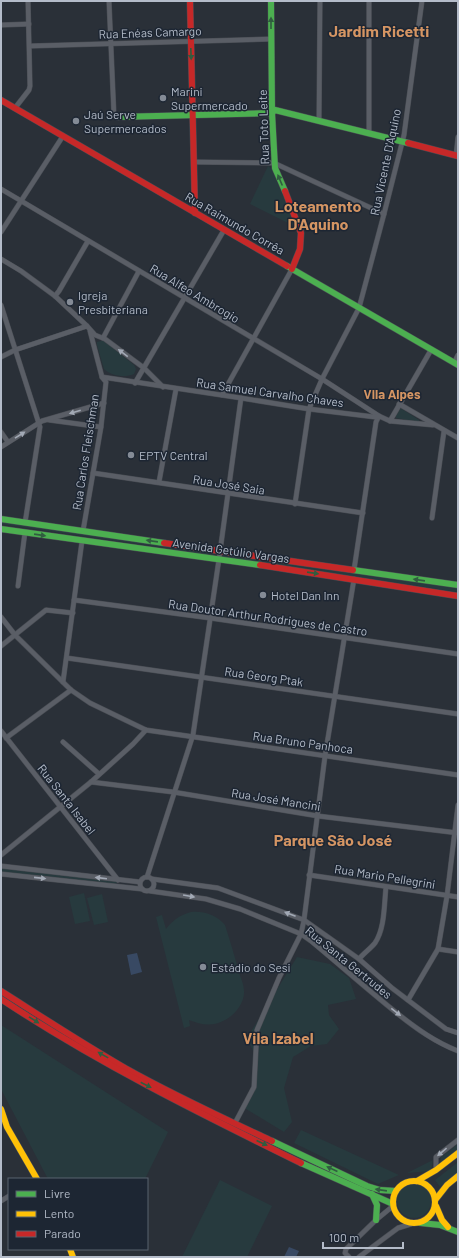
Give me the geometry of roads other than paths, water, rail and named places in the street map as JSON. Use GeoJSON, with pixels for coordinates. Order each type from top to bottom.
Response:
{"type":"FeatureCollection","features":[{"type":"Feature","properties":{"kind":"street"},"geometry":{"type":"LineString","coordinates":[[16,108],[30,86],[28,1]]}},
{"type":"Feature","properties":{"kind":"street"},"geometry":{"type":"LineString","coordinates":[[109,1],[114,116],[193,116],[272,113],[275,110],[457,156],[458,137]]}},
{"type":"Feature","properties":{"kind":"street"},"geometry":{"type":"LineString","coordinates":[[190,1],[190,41],[195,162],[195,213]]}},
{"type":"Feature","properties":{"kind":"street","name":"Rua Toto Leite"},"geometry":{"type":"LineString","coordinates":[[271,1],[274,163],[301,233],[300,249],[292,269]]}},
{"type":"Feature","properties":{"kind":"street"},"geometry":{"type":"LineString","coordinates":[[319,120],[320,1]]}},
{"type":"Feature","properties":{"kind":"street"},"geometry":{"type":"LineString","coordinates":[[369,1],[369,133]]}},
{"type":"Feature","properties":{"kind":"street","name":"Rua Vicente D'Aquino"},"geometry":{"type":"LineString","coordinates":[[309,409],[322,378],[359,308],[384,214],[401,141],[404,135],[422,1]]}},
{"type":"Feature","properties":{"kind":"street"},"geometry":{"type":"LineString","coordinates":[[1,25],[29,24]]}},
{"type":"Feature","properties":{"kind":"street","name":"Rua Enéas Camargo"},"geometry":{"type":"LineString","coordinates":[[30,46],[271,39]]}},
{"type":"Feature","properties":{"kind":"street","name":"Rua Raimundo Corrêa"},"geometry":{"type":"LineString","coordinates":[[1,100],[456,364]]}},
{"type":"Feature","properties":{"kind":"street"},"geometry":{"type":"LineString","coordinates":[[1,232],[63,136]]}},
{"type":"Feature","properties":{"kind":"street"},"geometry":{"type":"LineString","coordinates":[[195,162],[274,163],[384,214]]}},
{"type":"Feature","properties":{"kind":"street","name":"Rua Alfeo Ambrogio"},"geometry":{"type":"LineString","coordinates":[[1,189],[252,339],[322,378],[379,416]]}},
{"type":"Feature","properties":{"kind":"street"},"geometry":{"type":"LineString","coordinates":[[135,383],[224,230]]}},
{"type":"Feature","properties":{"kind":"street"},"geometry":{"type":"LineString","coordinates":[[55,296],[88,241]]}},
{"type":"Feature","properties":{"kind":"street"},"geometry":{"type":"LineString","coordinates":[[1,259],[21,271],[55,296],[87,326],[90,331],[103,338],[144,368],[163,387]]}},
{"type":"Feature","properties":{"kind":"street"},"geometry":{"type":"LineString","coordinates":[[222,395],[292,269]]}},
{"type":"Feature","properties":{"kind":"street"},"geometry":{"type":"LineString","coordinates":[[103,338],[139,271]]}},
{"type":"Feature","properties":{"kind":"street"},"geometry":{"type":"LineString","coordinates":[[1,305],[40,427],[25,523]]}},
{"type":"Feature","properties":{"kind":"street"},"geometry":{"type":"LineString","coordinates":[[1,357],[15,350],[87,326]]}},
{"type":"Feature","properties":{"kind":"street","name":"Rua Carlos Fleischman"},"geometry":{"type":"LineString","coordinates":[[83,531],[101,427],[106,382],[102,377],[90,331]]}},
{"type":"Feature","properties":{"kind":"street"},"geometry":{"type":"LineString","coordinates":[[390,421],[432,350]]}},
{"type":"Feature","properties":{"kind":"street"},"geometry":{"type":"LineString","coordinates":[[456,364],[458,355]]}},
{"type":"Feature","properties":{"kind":"street","name":"Rua Samuel Carvalho Chaves"},"geometry":{"type":"LineString","coordinates":[[102,377],[309,409],[375,417],[379,416],[390,421],[433,425]]}},
{"type":"Feature","properties":{"kind":"street"},"geometry":{"type":"LineString","coordinates":[[159,482],[176,388]]}},
{"type":"Feature","properties":{"kind":"street"},"geometry":{"type":"LineString","coordinates":[[1,866],[140,882],[147,877],[173,792],[193,736],[241,398]]}},
{"type":"Feature","properties":{"kind":"street"},"geometry":{"type":"LineString","coordinates":[[1,447],[46,420],[104,403]]}},
{"type":"Feature","properties":{"kind":"street"},"geometry":{"type":"LineString","coordinates":[[399,404],[433,425],[458,438]]}},
{"type":"Feature","properties":{"kind":"street"},"geometry":{"type":"LineString","coordinates":[[295,504],[309,409]]}},
{"type":"Feature","properties":{"kind":"street"},"geometry":{"type":"LineString","coordinates":[[354,570],[376,422],[379,416]]}},
{"type":"Feature","properties":{"kind":"street"},"geometry":{"type":"LineString","coordinates":[[46,420],[101,427]]}},
{"type":"Feature","properties":{"kind":"street"},"geometry":{"type":"LineString","coordinates":[[432,518],[444,431]]}},
{"type":"Feature","properties":{"kind":"street"},"geometry":{"type":"LineString","coordinates":[[1,432],[8,442]]}},
{"type":"Feature","properties":{"kind":"street","name":"Rua José Saia"},"geometry":{"type":"LineString","coordinates":[[93,473],[363,513]]}},
{"type":"Feature","properties":{"kind":"street","name":"Avenida Getúlio Vargas"},"geometry":{"type":"LineString","coordinates":[[1,519],[458,585]]}},
{"type":"Feature","properties":{"kind":"street","name":"Avenida Getúlio Vargas"},"geometry":{"type":"LineString","coordinates":[[1,529],[219,559],[458,596]]}},
{"type":"Feature","properties":{"kind":"street"},"geometry":{"type":"LineString","coordinates":[[18,586],[25,532]]}},
{"type":"Feature","properties":{"kind":"street"},"geometry":{"type":"LineString","coordinates":[[63,682],[82,541]]}},
{"type":"Feature","properties":{"kind":"street"},"geometry":{"type":"LineString","coordinates":[[235,1124],[254,1086],[257,1030],[279,978],[301,934],[325,756],[354,579]]}},
{"type":"Feature","properties":{"kind":"street","name":"Rua Doutor Arthur Rodrigues de Castro"},"geometry":{"type":"LineString","coordinates":[[74,600],[458,654]]}},
{"type":"Feature","properties":{"kind":"street"},"geometry":{"type":"LineString","coordinates":[[1,646],[46,610],[73,613]]}},
{"type":"Feature","properties":{"kind":"street","name":"Rua Bruno Panhoca"},"geometry":{"type":"LineString","coordinates":[[1,617],[15,635],[71,690],[90,703],[146,730],[458,775]]}},
{"type":"Feature","properties":{"kind":"street","name":"Rua Georg Ptak"},"geometry":{"type":"LineString","coordinates":[[67,658],[458,714]]}},
{"type":"Feature","properties":{"kind":"street"},"geometry":{"type":"LineString","coordinates":[[6,738],[71,690]]}},
{"type":"Feature","properties":{"kind":"street"},"geometry":{"type":"LineString","coordinates":[[1,855],[91,782],[133,744],[146,730]]}},
{"type":"Feature","properties":{"kind":"street","name":"Rua Santa Isabel"},"geometry":{"type":"LineString","coordinates":[[1,731],[118,880]]}},
{"type":"Feature","properties":{"kind":"street"},"geometry":{"type":"LineString","coordinates":[[63,742],[99,774]]}},
{"type":"Feature","properties":{"kind":"street","name":"Rua José Mancini"},"geometry":{"type":"LineString","coordinates":[[91,782],[173,792],[318,816],[456,833]]}},
{"type":"Feature","properties":{"kind":"street"},"geometry":{"type":"LineString","coordinates":[[408,1000],[438,949],[456,833],[458,805]]}},
{"type":"Feature","properties":{"kind":"street"},"geometry":{"type":"LineString","coordinates":[[1,874],[150,891],[154,887],[154,883],[152,879],[147,877]]}},
{"type":"Feature","properties":{"kind":"street","name":"Rua Mario Pellegrini"},"geometry":{"type":"LineString","coordinates":[[309,875],[458,897]]}},
{"type":"Feature","properties":{"kind":"street","name":"Rua Santa Gertrudes"},"geometry":{"type":"LineString","coordinates":[[152,879],[218,888],[304,920],[359,959],[446,1030],[458,1033]]}},
{"type":"Feature","properties":{"kind":"street"},"geometry":{"type":"LineString","coordinates":[[140,882],[142,889]]}},
{"type":"Feature","properties":{"kind":"street"},"geometry":{"type":"LineString","coordinates":[[359,959],[370,949],[379,936],[386,887]]}},
{"type":"Feature","properties":{"kind":"street","name":"Rua Santa Gertrudes"},"geometry":{"type":"LineString","coordinates":[[150,891],[199,898],[240,908],[301,934],[378,999],[418,1030],[445,1046],[458,1051]]}},
{"type":"Feature","properties":{"kind":"street"},"geometry":{"type":"LineString","coordinates":[[438,949],[458,952]]}},
{"type":"Feature","properties":{"kind":"street"},"geometry":{"type":"LineString","coordinates":[[1,991],[96,1051],[235,1124],[367,1186],[380,1190],[396,1191]]}},
{"type":"Feature","properties":{"kind":"street"},"geometry":{"type":"LineString","coordinates":[[1,999],[51,1031],[135,1080],[258,1141],[393,1205]]}},
{"type":"Feature","properties":{"kind":"street"},"geometry":{"type":"LineString","coordinates":[[1,1109],[4,1125],[35,1178]]}},
{"type":"Feature","properties":{"kind":"street"},"geometry":{"type":"LineString","coordinates":[[436,1170],[436,1157],[458,1140]]}},
{"type":"Feature","properties":{"kind":"street"},"geometry":{"type":"LineString","coordinates":[[411,1224],[396,1214],[393,1205],[396,1191],[405,1183],[417,1181],[436,1170],[458,1153]]}},
{"type":"Feature","properties":{"kind":"street"},"geometry":{"type":"LineString","coordinates":[[419,1223],[430,1217],[436,1202],[447,1185],[458,1176]]}},
{"type":"Feature","properties":{"kind":"street"},"geometry":{"type":"LineString","coordinates":[[417,1181],[424,1183],[433,1192],[442,1220],[448,1227]]}},
{"type":"Feature","properties":{"kind":"street"},"geometry":{"type":"LineString","coordinates":[[372,1194],[377,1205],[376,1220]]}},
{"type":"Feature","properties":{"kind":"street"},"geometry":{"type":"LineString","coordinates":[[349,1257],[345,1253],[346,1249],[393,1205]]}},
{"type":"Feature","properties":{"kind":"street"},"geometry":{"type":"LineString","coordinates":[[359,1257],[394,1231],[411,1224],[428,1223],[448,1227],[458,1232]]}},
{"type":"Feature","properties":{"kind":"water"},"geometry":{"type":"Polygon","coordinates":[[[137,953],[142,972],[131,975],[127,955],[137,953]]]}},
{"type":"Feature","properties":{"kind":"water"},"geometry":{"type":"Polygon","coordinates":[[[289,1247],[299,1251],[296,1257],[284,1257],[289,1247]]]}},
{"type":"Feature","properties":{"kind":"place","name":"Marini Supermercado"},"geometry":{"type":"Point","coordinates":[163,98]}},
{"type":"Feature","properties":{"kind":"place","name":"Jaú Serve Supermercados"},"geometry":{"type":"Point","coordinates":[76,121]}},
{"type":"Feature","properties":{"kind":"place","name":"Igreja Presbiteriana"},"geometry":{"type":"Point","coordinates":[70,302]}},
{"type":"Feature","properties":{"kind":"place","name":"EPTV Central"},"geometry":{"type":"Point","coordinates":[131,455]}},
{"type":"Feature","properties":{"kind":"place","name":"Hotel Dan Inn"},"geometry":{"type":"Point","coordinates":[263,595]}},
{"type":"Feature","properties":{"kind":"place","name":"Estádio do Sesi"},"geometry":{"type":"Point","coordinates":[203,967]}},
{"type":"Feature","properties":{"kind":"district","name":"Jardim Ricetti"},"geometry":{"type":"Point","coordinates":[379,30]}},
{"type":"Feature","properties":{"kind":"district","name":"Loteamento D'Aquino"},"geometry":{"type":"Point","coordinates":[318,214]}},
{"type":"Feature","properties":{"kind":"district","name":"Vila Alpes"},"geometry":{"type":"Point","coordinates":[392,394]}},
{"type":"Feature","properties":{"kind":"district","name":"Parque São José"},"geometry":{"type":"Point","coordinates":[333,839]}},
{"type":"Feature","properties":{"kind":"district","name":"Vila Izabel"},"geometry":{"type":"Point","coordinates":[278,1037]}}]}
